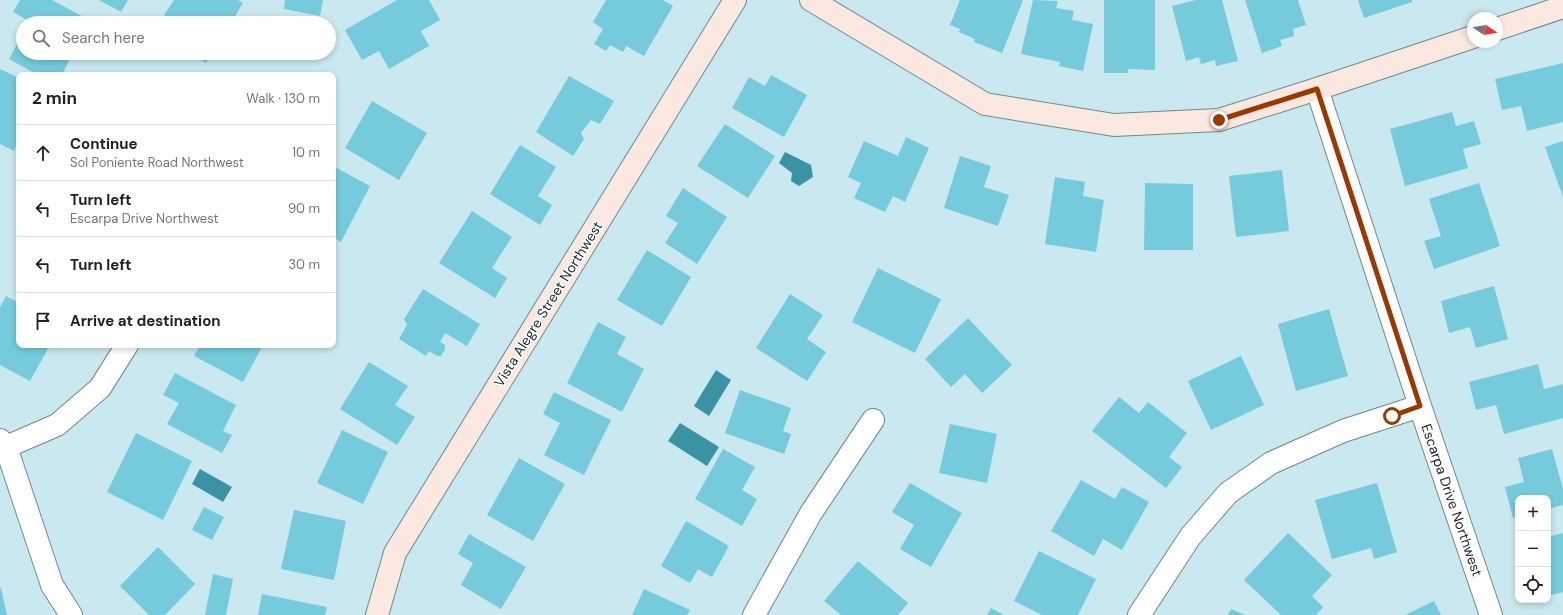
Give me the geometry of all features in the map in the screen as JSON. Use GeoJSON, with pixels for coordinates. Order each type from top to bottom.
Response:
{"type":"FeatureCollection","features":[{"type":"Feature","properties":{"kind":"street","name":"Vista Alegre Street Northwest"},"geometry":{"type":"LineString","coordinates":[[377,615],[395,553],[735,0]]}},
{"type":"Feature","properties":{"kind":"street"},"geometry":{"type":"LineString","coordinates":[[811,0],[985,104],[1114,125],[1219,120],[1467,39]]}},
{"type":"Feature","properties":{"kind":"street"},"geometry":{"type":"LineString","coordinates":[[1503,27],[1563,7]]}},
{"type":"Feature","properties":{"kind":"street","name":"Escarpa Drive Northwest"},"geometry":{"type":"LineString","coordinates":[[1317,89],[1420,406],[1491,615]]}},
{"type":"Feature","properties":{"kind":"street"},"geometry":{"type":"LineString","coordinates":[[71,615],[52,585],[3,444],[57,425],[100,388],[125,348]]}},
{"type":"Feature","properties":{"kind":"street"},"geometry":{"type":"LineString","coordinates":[[1139,615],[1190,537],[1228,493],[1271,463],[1343,431],[1420,406]]}},
{"type":"Feature","properties":{"kind":"street"},"geometry":{"type":"LineString","coordinates":[[754,615],[811,513],[873,420]]}},
{"type":"Feature","properties":{"kind":"water"},"geometry":{"type":"Polygon","coordinates":[[[785,152],[811,165],[813,177],[799,186],[791,181],[792,173],[779,163],[785,152]]]}},
{"type":"Feature","properties":{"kind":"water"},"geometry":{"type":"Polygon","coordinates":[[[716,370],[731,380],[709,416],[694,406],[716,370]]]}},
{"type":"Feature","properties":{"kind":"water"},"geometry":{"type":"Polygon","coordinates":[[[680,423],[719,447],[707,466],[668,441],[680,423]]]}},
{"type":"Feature","properties":{"kind":"water"},"geometry":{"type":"Polygon","coordinates":[[[200,469],[232,487],[223,502],[192,484],[200,469]]]}},
{"type":"Feature","properties":{"kind":"building"},"geometry":{"type":"Polygon","coordinates":[[[20,0],[52,0],[82,16],[20,16],[13,12],[20,0]]]}},
{"type":"Feature","properties":{"kind":"building"},"geometry":{"type":"Polygon","coordinates":[[[99,0],[128,0],[121,12],[99,0]]]}},
{"type":"Feature","properties":{"kind":"building"},"geometry":{"type":"Polygon","coordinates":[[[174,0],[238,0],[243,3],[235,16],[164,15],[174,0]]]}},
{"type":"Feature","properties":{"kind":"building"},"geometry":{"type":"Polygon","coordinates":[[[285,0],[323,0],[320,16],[284,9],[285,0]]]}},
{"type":"Feature","properties":{"kind":"building"},"geometry":{"type":"Polygon","coordinates":[[[397,0],[429,0],[440,20],[421,31],[429,46],[389,69],[379,51],[362,60],[345,30],[397,0]]]}},
{"type":"Feature","properties":{"kind":"building"},"geometry":{"type":"Polygon","coordinates":[[[606,0],[663,0],[673,6],[644,56],[626,46],[623,52],[610,45],[606,51],[594,44],[603,29],[593,22],[606,0]]]}},
{"type":"Feature","properties":{"kind":"building"},"geometry":{"type":"Polygon","coordinates":[[[960,0],[1023,0],[1002,53],[974,42],[975,39],[959,32],[960,29],[950,25],[960,0]]]}},
{"type":"Feature","properties":{"kind":"building"},"geometry":{"type":"Polygon","coordinates":[[[1033,0],[1058,1],[1056,8],[1074,11],[1072,20],[1093,24],[1083,71],[1059,66],[1060,62],[1021,54],[1033,0]]]}},
{"type":"Feature","properties":{"kind":"building"},"geometry":{"type":"Polygon","coordinates":[[[1104,0],[1155,0],[1155,70],[1128,69],[1128,73],[1104,73],[1104,0]]]}},
{"type":"Feature","properties":{"kind":"building"},"geometry":{"type":"Polygon","coordinates":[[[1196,0],[1222,0],[1238,61],[1216,66],[1215,60],[1201,64],[1199,57],[1186,61],[1172,6],[1196,0]]]}},
{"type":"Feature","properties":{"kind":"building"},"geometry":{"type":"Polygon","coordinates":[[[1245,0],[1298,0],[1306,25],[1293,29],[1294,36],[1280,40],[1282,46],[1262,53],[1245,0]]]}},
{"type":"Feature","properties":{"kind":"building"},"geometry":{"type":"Polygon","coordinates":[[[1358,0],[1412,0],[1412,2],[1364,18],[1358,0]]]}},
{"type":"Feature","properties":{"kind":"building"},"geometry":{"type":"Polygon","coordinates":[[[16,46],[16,60],[70,60],[64,72],[33,72],[9,59],[16,46]]]}},
{"type":"Feature","properties":{"kind":"building"},"geometry":{"type":"Polygon","coordinates":[[[1563,63],[1563,122],[1527,131],[1521,106],[1502,110],[1495,79],[1563,63]]]}},
{"type":"Feature","properties":{"kind":"building"},"geometry":{"type":"Polygon","coordinates":[[[0,69],[16,77],[16,147],[14,151],[0,144],[0,69]]]}},
{"type":"Feature","properties":{"kind":"building"},"geometry":{"type":"Polygon","coordinates":[[[771,75],[807,95],[784,137],[732,108],[749,77],[765,86],[771,75]]]}},
{"type":"Feature","properties":{"kind":"building"},"geometry":{"type":"Polygon","coordinates":[[[569,76],[614,101],[600,124],[591,120],[581,133],[584,139],[573,156],[536,132],[569,76]]]}},
{"type":"Feature","properties":{"kind":"building"},"geometry":{"type":"Polygon","coordinates":[[[372,101],[427,133],[399,180],[345,148],[372,101]]]}},
{"type":"Feature","properties":{"kind":"building"},"geometry":{"type":"Polygon","coordinates":[[[1452,112],[1456,126],[1474,121],[1481,144],[1463,149],[1468,168],[1405,186],[1390,129],[1452,112]]]}},
{"type":"Feature","properties":{"kind":"building"},"geometry":{"type":"Polygon","coordinates":[[[725,124],[775,156],[748,198],[697,166],[725,124]]]}},
{"type":"Feature","properties":{"kind":"building"},"geometry":{"type":"Polygon","coordinates":[[[906,137],[929,148],[905,202],[893,196],[885,212],[854,198],[861,183],[848,177],[864,141],[898,156],[906,137]]]}},
{"type":"Feature","properties":{"kind":"building"},"geometry":{"type":"Polygon","coordinates":[[[1563,141],[1563,197],[1545,147],[1563,141]]]}},
{"type":"Feature","properties":{"kind":"building"},"geometry":{"type":"Polygon","coordinates":[[[520,145],[556,167],[538,196],[552,205],[540,225],[490,194],[520,145]]]}},
{"type":"Feature","properties":{"kind":"building"},"geometry":{"type":"Polygon","coordinates":[[[960,156],[991,166],[984,187],[1009,195],[998,226],[944,208],[960,156]]]}},
{"type":"Feature","properties":{"kind":"building"},"geometry":{"type":"Polygon","coordinates":[[[336,168],[370,186],[341,242],[336,239],[336,168]]]}},
{"type":"Feature","properties":{"kind":"building"},"geometry":{"type":"Polygon","coordinates":[[[1282,170],[1289,231],[1236,237],[1229,176],[1282,170]]]}},
{"type":"Feature","properties":{"kind":"building"},"geometry":{"type":"Polygon","coordinates":[[[1055,177],[1085,182],[1083,196],[1104,200],[1096,252],[1045,244],[1055,177]]]}},
{"type":"Feature","properties":{"kind":"building"},"geometry":{"type":"Polygon","coordinates":[[[1145,183],[1193,184],[1193,250],[1144,250],[1145,183]]]}},
{"type":"Feature","properties":{"kind":"building"},"geometry":{"type":"Polygon","coordinates":[[[1479,183],[1500,246],[1434,269],[1424,241],[1441,236],[1429,199],[1479,183]]]}},
{"type":"Feature","properties":{"kind":"building"},"geometry":{"type":"Polygon","coordinates":[[[683,188],[727,217],[697,264],[665,243],[678,223],[666,216],[683,188]]]}},
{"type":"Feature","properties":{"kind":"building"},"geometry":{"type":"Polygon","coordinates":[[[472,211],[512,237],[492,268],[507,278],[495,298],[439,263],[472,211]]]}},
{"type":"Feature","properties":{"kind":"building"},"geometry":{"type":"Polygon","coordinates":[[[647,250],[691,277],[662,326],[617,300],[647,250]]]}},
{"type":"Feature","properties":{"kind":"building"},"geometry":{"type":"Polygon","coordinates":[[[878,268],[941,299],[915,353],[852,322],[878,268]]]}},
{"type":"Feature","properties":{"kind":"building"},"geometry":{"type":"Polygon","coordinates":[[[1494,286],[1508,339],[1476,348],[1470,327],[1449,333],[1441,301],[1494,286]]]}},
{"type":"Feature","properties":{"kind":"building"},"geometry":{"type":"Polygon","coordinates":[[[423,289],[480,324],[467,346],[445,333],[440,342],[445,345],[445,349],[441,356],[437,356],[429,351],[426,356],[399,339],[407,325],[404,319],[423,289]]]}},
{"type":"Feature","properties":{"kind":"building"},"geometry":{"type":"Polygon","coordinates":[[[790,294],[823,315],[807,339],[826,352],[807,381],[756,348],[790,294]]]}},
{"type":"Feature","properties":{"kind":"building"},"geometry":{"type":"Polygon","coordinates":[[[6,296],[16,301],[16,348],[48,348],[30,381],[0,365],[0,307],[6,296]]]}},
{"type":"Feature","properties":{"kind":"building"},"geometry":{"type":"Polygon","coordinates":[[[1329,309],[1348,376],[1296,391],[1278,324],[1329,309]]]}},
{"type":"Feature","properties":{"kind":"building"},"geometry":{"type":"Polygon","coordinates":[[[968,318],[1012,365],[982,393],[965,374],[951,387],[925,359],[968,318]]]}},
{"type":"Feature","properties":{"kind":"building"},"geometry":{"type":"Polygon","coordinates":[[[598,322],[626,337],[617,354],[644,369],[622,412],[567,383],[598,322]]]}},
{"type":"Feature","properties":{"kind":"building"},"geometry":{"type":"Polygon","coordinates":[[[198,348],[261,348],[243,382],[194,356],[198,348]]]}},
{"type":"Feature","properties":{"kind":"building"},"geometry":{"type":"Polygon","coordinates":[[[1241,356],[1264,405],[1211,430],[1188,381],[1241,356]]]}},
{"type":"Feature","properties":{"kind":"building"},"geometry":{"type":"Polygon","coordinates":[[[369,362],[408,386],[395,405],[415,417],[397,445],[340,409],[369,362]]]}},
{"type":"Feature","properties":{"kind":"building"},"geometry":{"type":"Polygon","coordinates":[[[1538,364],[1544,389],[1563,384],[1563,418],[1504,434],[1496,405],[1476,410],[1469,382],[1538,364]]]}},
{"type":"Feature","properties":{"kind":"building"},"geometry":{"type":"Polygon","coordinates":[[[175,373],[236,405],[223,431],[232,435],[222,453],[167,424],[179,403],[163,395],[175,373]]]}},
{"type":"Feature","properties":{"kind":"building"},"geometry":{"type":"Polygon","coordinates":[[[740,390],[791,408],[783,431],[791,434],[784,454],[725,433],[740,390]]]}},
{"type":"Feature","properties":{"kind":"building"},"geometry":{"type":"Polygon","coordinates":[[[554,392],[611,420],[584,475],[544,455],[560,423],[543,414],[554,392]]]}},
{"type":"Feature","properties":{"kind":"building"},"geometry":{"type":"Polygon","coordinates":[[[1119,397],[1139,413],[1148,402],[1187,433],[1169,457],[1182,467],[1166,488],[1092,431],[1119,397]]]}},
{"type":"Feature","properties":{"kind":"building"},"geometry":{"type":"Polygon","coordinates":[[[950,424],[997,434],[987,483],[939,473],[950,424]]]}},
{"type":"Feature","properties":{"kind":"building"},"geometry":{"type":"Polygon","coordinates":[[[342,430],[388,452],[363,504],[317,483],[342,430]]]}},
{"type":"Feature","properties":{"kind":"building"},"geometry":{"type":"Polygon","coordinates":[[[136,433],[192,461],[163,520],[107,492],[136,433]]]}},
{"type":"Feature","properties":{"kind":"building"},"geometry":{"type":"Polygon","coordinates":[[[723,449],[755,467],[742,490],[757,499],[742,526],[695,499],[723,449]]]}},
{"type":"Feature","properties":{"kind":"building"},"geometry":{"type":"Polygon","coordinates":[[[1552,449],[1563,489],[1563,505],[1551,508],[1551,495],[1515,495],[1515,518],[1513,518],[1505,487],[1524,482],[1518,458],[1552,449]]]}},
{"type":"Feature","properties":{"kind":"building"},"geometry":{"type":"Polygon","coordinates":[[[519,458],[565,484],[533,541],[487,515],[519,458]]]}},
{"type":"Feature","properties":{"kind":"building"},"geometry":{"type":"Polygon","coordinates":[[[1081,480],[1115,499],[1122,487],[1149,502],[1122,550],[1103,539],[1094,556],[1051,531],[1081,480]]]}},
{"type":"Feature","properties":{"kind":"building"},"geometry":{"type":"Polygon","coordinates":[[[910,483],[962,513],[931,567],[900,549],[914,525],[892,512],[910,483]]]}},
{"type":"Feature","properties":{"kind":"building"},"geometry":{"type":"Polygon","coordinates":[[[1377,483],[1397,552],[1374,559],[1371,548],[1332,559],[1315,500],[1377,483]]]}},
{"type":"Feature","properties":{"kind":"building"},"geometry":{"type":"Polygon","coordinates":[[[204,507],[224,517],[212,540],[192,530],[204,507]]]}},
{"type":"Feature","properties":{"kind":"building"},"geometry":{"type":"Polygon","coordinates":[[[294,510],[346,521],[334,580],[281,569],[294,510]]]}},
{"type":"Feature","properties":{"kind":"building"},"geometry":{"type":"Polygon","coordinates":[[[686,521],[729,546],[712,577],[698,569],[690,583],[661,566],[686,521]]]}},
{"type":"Feature","properties":{"kind":"building"},"geometry":{"type":"Polygon","coordinates":[[[1288,533],[1332,575],[1312,596],[1323,607],[1316,615],[1281,615],[1244,580],[1288,533]]]}},
{"type":"Feature","properties":{"kind":"building"},"geometry":{"type":"Polygon","coordinates":[[[1563,533],[1563,592],[1551,595],[1551,567],[1551,536],[1563,533]]]}},
{"type":"Feature","properties":{"kind":"building"},"geometry":{"type":"Polygon","coordinates":[[[469,534],[526,567],[501,609],[461,585],[473,563],[458,554],[469,534]]]}},
{"type":"Feature","properties":{"kind":"building"},"geometry":{"type":"Polygon","coordinates":[[[158,547],[195,584],[165,615],[149,615],[120,586],[158,547]]]}},
{"type":"Feature","properties":{"kind":"building"},"geometry":{"type":"Polygon","coordinates":[[[1039,551],[1096,579],[1078,615],[1042,615],[1014,601],[1039,551]]]}},
{"type":"Feature","properties":{"kind":"building"},"geometry":{"type":"Polygon","coordinates":[[[858,561],[908,603],[898,615],[841,615],[824,601],[858,561]]]}},
{"type":"Feature","properties":{"kind":"building"},"geometry":{"type":"Polygon","coordinates":[[[213,574],[233,579],[226,615],[205,615],[213,574]]]}},
{"type":"Feature","properties":{"kind":"building"},"geometry":{"type":"Polygon","coordinates":[[[1,588],[7,615],[0,615],[1,588]]]}},
{"type":"Feature","properties":{"kind":"building"},"geometry":{"type":"Polygon","coordinates":[[[644,589],[690,610],[687,615],[632,615],[644,589]]]}},
{"type":"Feature","properties":{"kind":"building"},"geometry":{"type":"Polygon","coordinates":[[[262,594],[327,607],[325,615],[258,615],[262,594]]]}},
{"type":"Feature","properties":{"kind":"building"},"geometry":{"type":"Polygon","coordinates":[[[1434,601],[1441,615],[1405,615],[1434,601]]]}},
{"type":"Feature","properties":{"kind":"building"},"geometry":{"type":"Polygon","coordinates":[[[991,608],[1004,615],[987,615],[991,608]]]}},
{"type":"Feature","properties":{"kind":"building"},"geometry":{"type":"Polygon","coordinates":[[[1231,609],[1245,615],[1228,615],[1231,609]]]}},
{"type":"Feature","properties":{"kind":"route"},"geometry":{"type":"LineString","coordinates":[[1219,120],[1317,89],[1420,406],[1392,416]]}}]}
